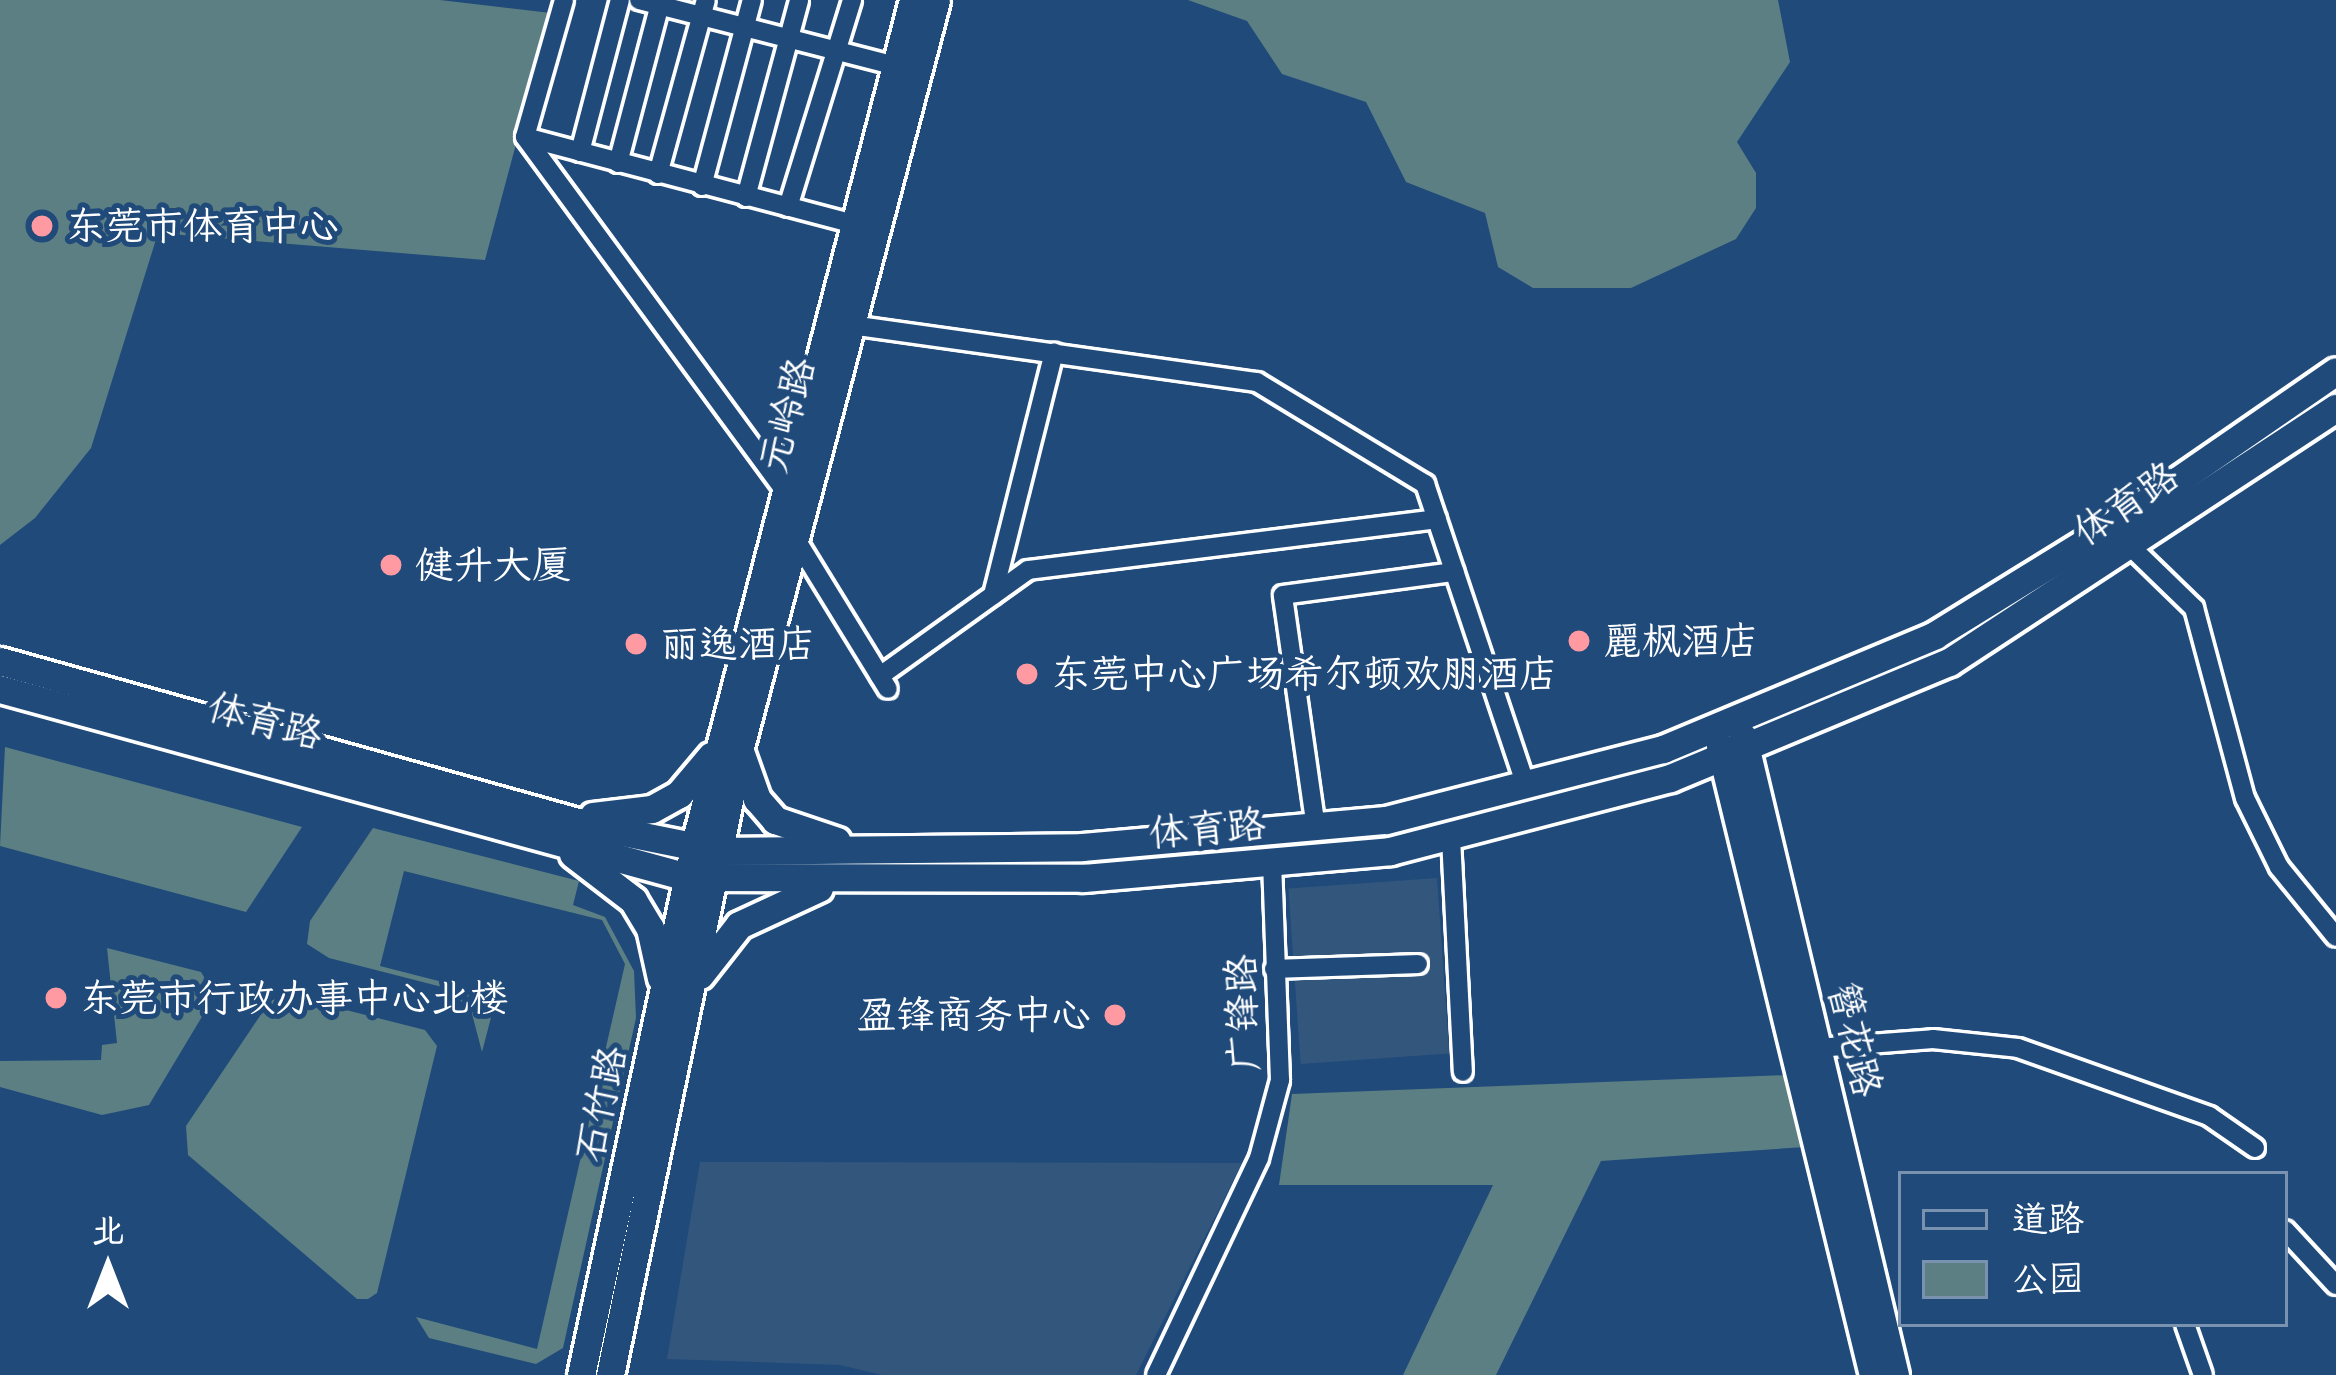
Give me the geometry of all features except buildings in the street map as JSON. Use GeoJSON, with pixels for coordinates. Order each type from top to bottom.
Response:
{"type":"FeatureCollection","features":[{"type":"Feature","properties":{"kind":"main road","name":"元岭路"},"geometry":{"type":"LineString","coordinates":[[703,863],[785,491],[914,0]]}},
{"type":"Feature","properties":{"kind":"main road","name":"元岭路"},"geometry":{"type":"LineString","coordinates":[[730,745],[795,538],[936,0]]}},
{"type":"Feature","properties":{"kind":"main road","name":"体育路"},"geometry":{"type":"LineString","coordinates":[[703,863],[870,849],[1082,847],[1316,828],[1527,788],[1727,726],[1934,635],[2006,594],[2336,371]]}},
{"type":"Feature","properties":{"kind":"main road","name":"体育路"},"geometry":{"type":"LineString","coordinates":[[0,689],[703,863],[869,879],[1083,878],[1272,862],[1451,838],[1735,755],[1949,662],[2131,547],[2336,408]]}},
{"type":"Feature","properties":{"kind":"main road","name":"体育路"},"geometry":{"type":"LineString","coordinates":[[0,661],[559,828]]}},
{"type":"Feature","properties":{"kind":"main road","name":"簪花路"},"geometry":{"type":"LineString","coordinates":[[1727,726],[1816,1048],[1895,1375]]}},
{"type":"Feature","properties":{"kind":"main road"},"geometry":{"type":"LineString","coordinates":[[559,828],[652,809],[730,745],[757,800],[776,820],[870,849]]}},
{"type":"Feature","properties":{"kind":"main road","name":"簪花路"},"geometry":{"type":"LineString","coordinates":[[1735,755],[1873,1375]]}},
{"type":"Feature","properties":{"kind":"main road"},"geometry":{"type":"LineString","coordinates":[[559,828],[633,901],[650,928],[676,994],[715,949],[769,905],[869,879]]}},
{"type":"Feature","properties":{"kind":"main road","name":"石竹路"},"geometry":{"type":"LineString","coordinates":[[610,1375],[703,863]]}},
{"type":"Feature","properties":{"kind":"main road","name":"石竹路"},"geometry":{"type":"LineString","coordinates":[[581,1375],[676,994]]}},
{"type":"Feature","properties":{"kind":"street"},"geometry":{"type":"LineString","coordinates":[[525,137],[564,0]]}},
{"type":"Feature","properties":{"kind":"street"},"geometry":{"type":"LineString","coordinates":[[580,152],[620,0]]}},
{"type":"Feature","properties":{"kind":"street"},"geometry":{"type":"LineString","coordinates":[[639,0],[704,8],[744,28],[896,66]]}},
{"type":"Feature","properties":{"kind":"street"},"geometry":{"type":"LineString","coordinates":[[702,186],[752,0]]}},
{"type":"Feature","properties":{"kind":"street"},"geometry":{"type":"LineString","coordinates":[[746,197],[799,0]]}},
{"type":"Feature","properties":{"kind":"street"},"geometry":{"type":"LineString","coordinates":[[788,207],[852,0]]}},
{"type":"Feature","properties":{"kind":"street"},"geometry":{"type":"LineString","coordinates":[[618,163],[660,3]]}},
{"type":"Feature","properties":{"kind":"street"},"geometry":{"type":"LineString","coordinates":[[658,174],[704,8]]}},
{"type":"Feature","properties":{"kind":"street"},"geometry":{"type":"LineString","coordinates":[[525,137],[855,224]]}},
{"type":"Feature","properties":{"kind":"street"},"geometry":{"type":"LineString","coordinates":[[525,137],[785,491]]}},
{"type":"Feature","properties":{"kind":"street"},"geometry":{"type":"LineString","coordinates":[[851,325],[1257,382],[1425,484],[1527,788]]}},
{"type":"Feature","properties":{"kind":"street"},"geometry":{"type":"LineString","coordinates":[[993,595],[1054,353]]}},
{"type":"Feature","properties":{"kind":"street"},"geometry":{"type":"LineString","coordinates":[[795,538],[884,683],[1028,570],[1437,519]]}},
{"type":"Feature","properties":{"kind":"street"},"geometry":{"type":"LineString","coordinates":[[2131,547],[2194,608],[2245,798],[2279,867],[2336,937]]}},
{"type":"Feature","properties":{"kind":"street"},"geometry":{"type":"LineString","coordinates":[[1316,828],[1283,595],[1454,572]]}},
{"type":"Feature","properties":{"kind":"street"},"geometry":{"type":"LineString","coordinates":[[1451,838],[1463,1072]]}},
{"type":"Feature","properties":{"kind":"street","name":"广锋路"},"geometry":{"type":"LineString","coordinates":[[1156,1375],[1259,1159],[1280,1080],[1272,862]]}},
{"type":"Feature","properties":{"kind":"street"},"geometry":{"type":"LineString","coordinates":[[1274,968],[1418,964]]}},
{"type":"Feature","properties":{"kind":"street"},"geometry":{"type":"LineString","coordinates":[[1816,1048],[1934,1039],[2018,1048],[2209,1117],[2254,1148]]}},
{"type":"Feature","properties":{"kind":"street"},"geometry":{"type":"LineString","coordinates":[[2288,1233],[2336,1285]]}},
{"type":"Feature","properties":{"kind":"street"},"geometry":{"type":"LineString","coordinates":[[2186,1327],[2203,1375]]}},
{"type":"Feature","properties":{"kind":"shaded area"},"geometry":{"type":"Polygon","coordinates":[[[1437,878],[1449,1054],[1301,1064],[1288,888],[1437,878]]]}},
{"type":"Feature","properties":{"kind":"shaded area"},"geometry":{"type":"Polygon","coordinates":[[[700,1162],[1242,1163],[1136,1375],[882,1375],[840,1365],[667,1359],[700,1162]]]}},
{"type":"Feature","properties":{"kind":"green space","name":"东莞市体育中心"},"geometry":{"type":"Polygon","coordinates":[[[0,0],[440,0],[551,13],[485,260],[158,233],[91,448],[35,518],[0,545],[0,0]]]}},
{"type":"Feature","properties":{"kind":"green space"},"geometry":{"type":"Polygon","coordinates":[[[1188,0],[1778,0],[1790,62],[1737,142],[1756,173],[1756,208],[1736,239],[1631,288],[1533,288],[1498,267],[1485,213],[1406,182],[1366,102],[1282,74],[1247,21],[1188,0]]]}},
{"type":"Feature","properties":{"kind":"green space"},"geometry":{"type":"Polygon","coordinates":[[[5,747],[302,827],[246,912],[0,846],[5,747]]]}},
{"type":"Feature","properties":{"kind":"green space"},"geometry":{"type":"Polygon","coordinates":[[[373,828],[579,881],[573,905],[605,917],[634,971],[636,1018],[563,1348],[536,1364],[429,1338],[416,1317],[537,1349],[625,964],[602,920],[404,871],[380,966],[470,989],[468,999],[494,1006],[482,1052],[471,1010],[446,988],[329,958],[307,944],[310,921],[373,828]]]}},
{"type":"Feature","properties":{"kind":"green space"},"geometry":{"type":"Polygon","coordinates":[[[107,948],[201,972],[215,995],[149,1105],[102,1115],[0,1087],[0,1061],[101,1060],[102,1045],[117,1043],[107,948]]]}},
{"type":"Feature","properties":{"kind":"green space"},"geometry":{"type":"Polygon","coordinates":[[[287,995],[425,1030],[437,1046],[377,1293],[368,1299],[357,1299],[188,1155],[186,1126],[270,1001],[287,995]]]}},
{"type":"Feature","properties":{"kind":"green space"},"geometry":{"type":"Polygon","coordinates":[[[1788,1075],[1805,1147],[1601,1161],[1496,1375],[1403,1375],[1493,1185],[1279,1185],[1292,1094],[1788,1075]]]}},
{"type":"Feature","properties":{"kind":"place","name":"东莞市体育中心"},"geometry":{"type":"Point","coordinates":[42,226]}},
{"type":"Feature","properties":{"kind":"place","name":"健升大厦"},"geometry":{"type":"Point","coordinates":[391,565]}},
{"type":"Feature","properties":{"kind":"place","name":"麗枫酒店"},"geometry":{"type":"Point","coordinates":[1579,641]}},
{"type":"Feature","properties":{"kind":"place","name":"丽逸酒店"},"geometry":{"type":"Point","coordinates":[636,644]}},
{"type":"Feature","properties":{"kind":"place","name":"东莞中心广场希尔顿欢朋酒店"},"geometry":{"type":"Point","coordinates":[1027,674]}},
{"type":"Feature","properties":{"kind":"place","name":"东莞市行政办事中心北楼"},"geometry":{"type":"Point","coordinates":[56,998]}},
{"type":"Feature","properties":{"kind":"place","name":"盈锋商务中心"},"geometry":{"type":"Point","coordinates":[1115,1015]}}]}
